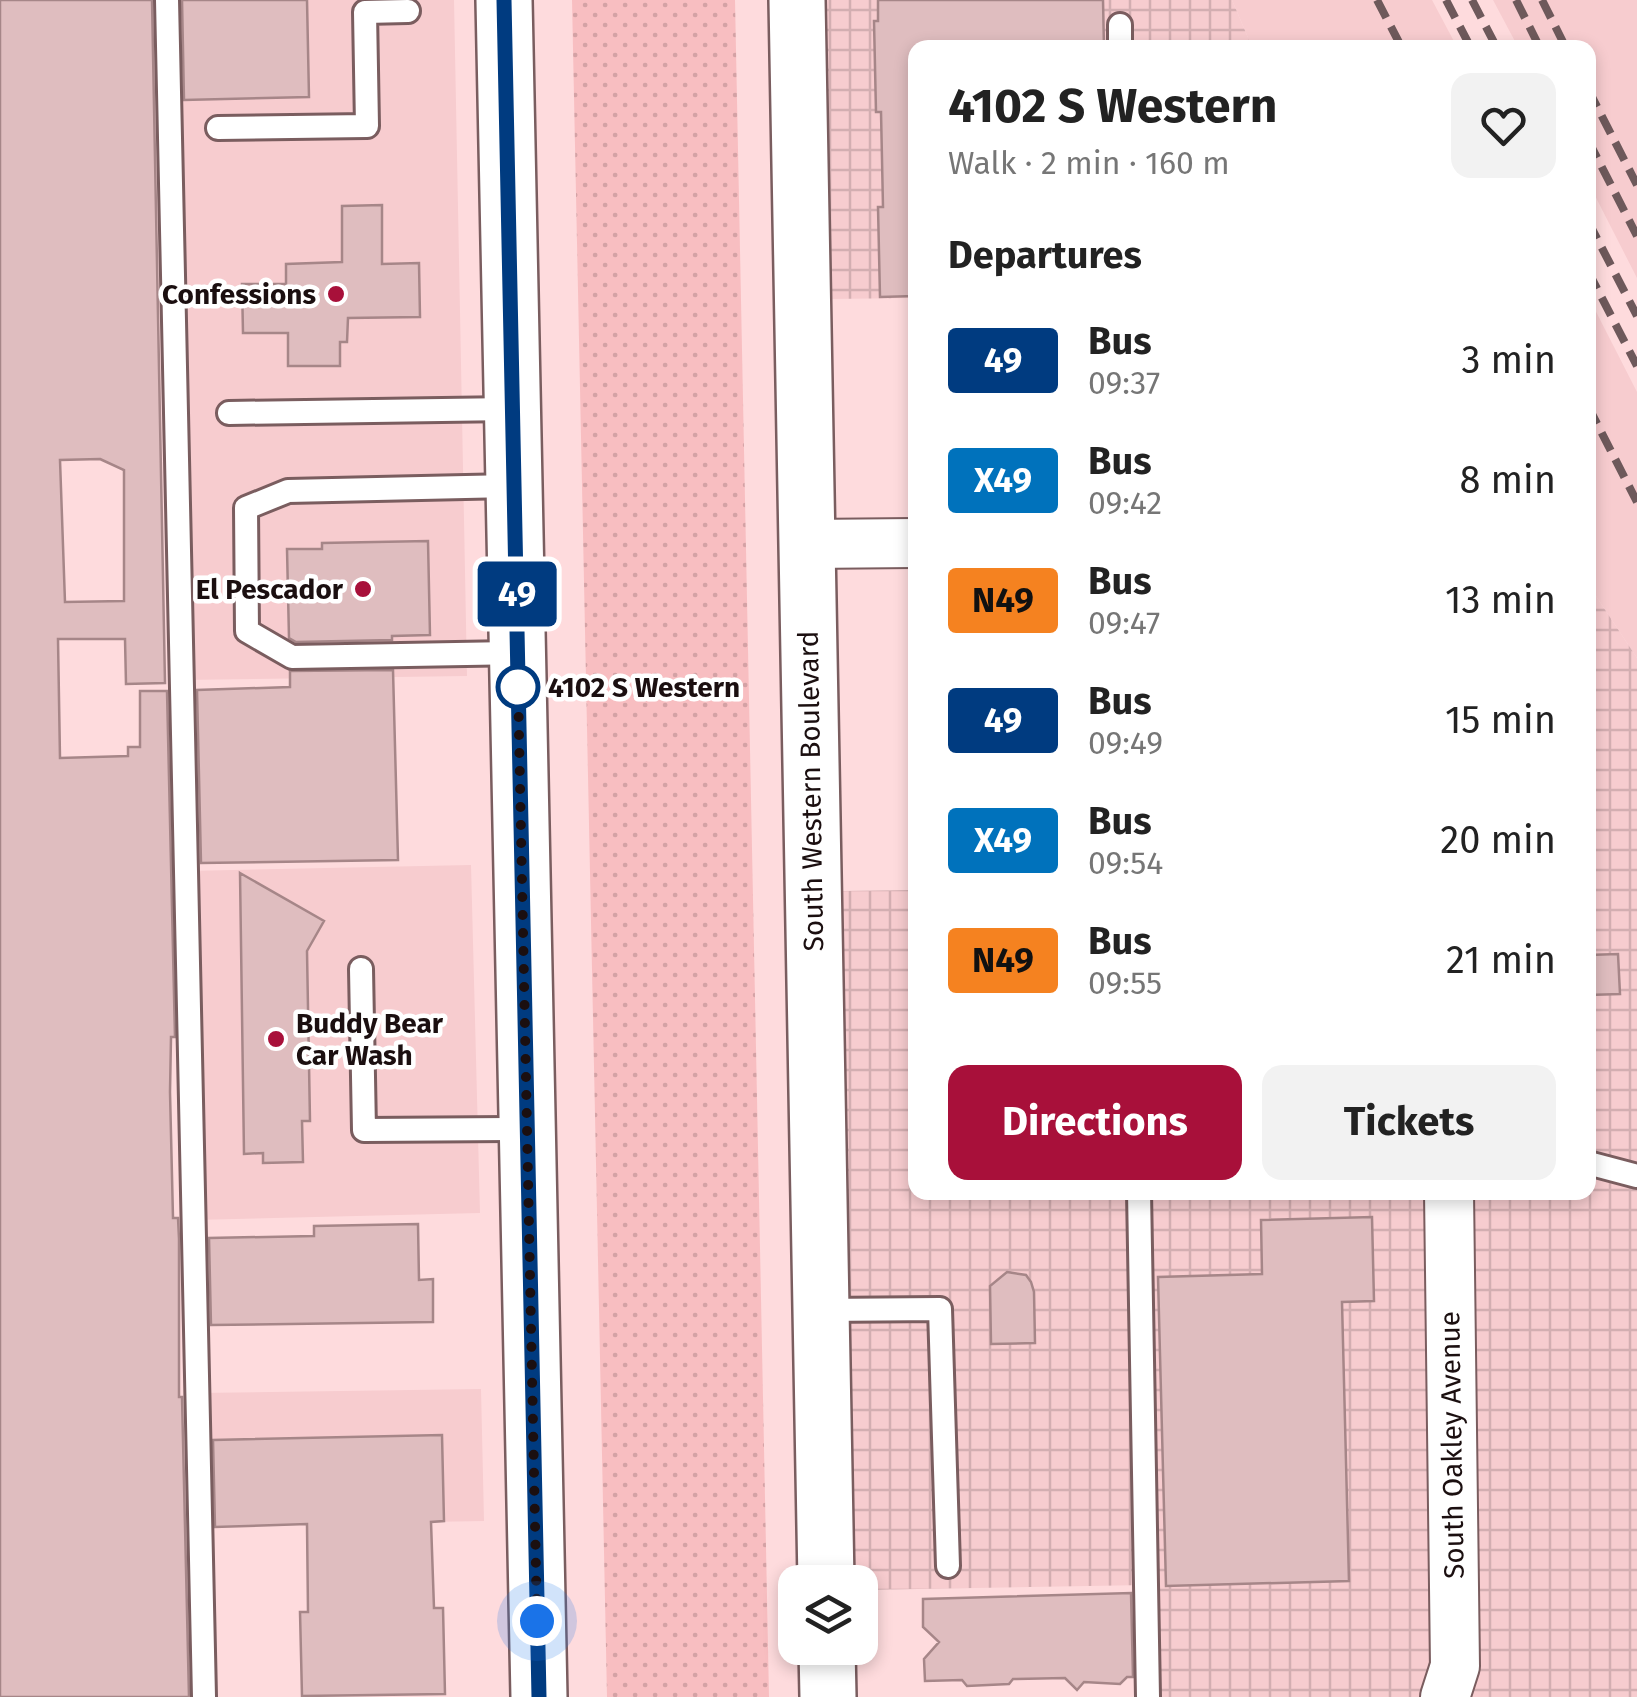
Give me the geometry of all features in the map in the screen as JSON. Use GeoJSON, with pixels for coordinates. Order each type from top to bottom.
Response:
{"type":"FeatureCollection","features":[{"type":"Feature","properties":{"kind":"main road"},"geometry":{"type":"LineString","coordinates":[[504,0],[539,1697]]}},
{"type":"Feature","properties":{"kind":"main road","name":"South Western Boulevard"},"geometry":{"type":"LineString","coordinates":[[797,0],[826,1565]]}},
{"type":"Feature","properties":{"kind":"main road"},"geometry":{"type":"LineString","coordinates":[[827,1665],[828,1697]]}},
{"type":"Feature","properties":{"kind":"street"},"geometry":{"type":"LineString","coordinates":[[807,544],[908,543]]}},
{"type":"Feature","properties":{"kind":"street","name":"South Oakley Avenue"},"geometry":{"type":"LineString","coordinates":[[1445,1697],[1454,1666],[1449,1200]]}},
{"type":"Feature","properties":{"kind":"lane"},"geometry":{"type":"LineString","coordinates":[[168,0],[204,1697]]}},
{"type":"Feature","properties":{"kind":"lane"},"geometry":{"type":"LineString","coordinates":[[218,128],[367,126],[365,6],[408,11]]}},
{"type":"Feature","properties":{"kind":"lane"},"geometry":{"type":"LineString","coordinates":[[229,412],[512,408]]}},
{"type":"Feature","properties":{"kind":"lane"},"geometry":{"type":"LineString","coordinates":[[514,486],[288,491],[246,508],[248,631],[292,657],[518,653]]}},
{"type":"Feature","properties":{"kind":"lane"},"geometry":{"type":"LineString","coordinates":[[361,969],[364,1130],[527,1129]]}},
{"type":"Feature","properties":{"kind":"lane"},"geometry":{"type":"LineString","coordinates":[[1596,1165],[1637,1176]]}},
{"type":"Feature","properties":{"kind":"lane"},"geometry":{"type":"LineString","coordinates":[[1139,1200],[1148,1697]]}},
{"type":"Feature","properties":{"kind":"lane"},"geometry":{"type":"LineString","coordinates":[[821,1310],[940,1309],[948,1566]]}},
{"type":"Feature","properties":{"kind":"shaded area"},"geometry":{"type":"Polygon","coordinates":[[[167,0],[454,0],[467,676],[182,680],[167,0]]]}},
{"type":"Feature","properties":{"kind":"shaded area"},"geometry":{"type":"Polygon","coordinates":[[[572,0],[735,0],[769,1697],[607,1697],[572,0]]]}},
{"type":"Feature","properties":{"kind":"shaded area"},"geometry":{"type":"Polygon","coordinates":[[[823,0],[1232,0],[1249,40],[908,40],[908,298],[828,299],[823,0]]]}},
{"type":"Feature","properties":{"kind":"shaded area"},"geometry":{"type":"Polygon","coordinates":[[[1232,0],[1432,0],[1453,40],[1249,40],[1232,0]]]}},
{"type":"Feature","properties":{"kind":"shaded area"},"geometry":{"type":"Polygon","coordinates":[[[1493,0],[1637,0],[1637,278],[1596,198],[1596,40],[1514,40],[1493,0]]]}},
{"type":"Feature","properties":{"kind":"shaded area"},"geometry":{"type":"Polygon","coordinates":[[[1596,312],[1637,392],[1637,658],[1596,596],[1596,312]]]}},
{"type":"Feature","properties":{"kind":"shaded area"},"geometry":{"type":"Polygon","coordinates":[[[1596,596],[1637,658],[1637,1697],[1148,1697],[1146,1585],[878,1590],[878,1565],[852,1565],[843,891],[908,890],[908,1200],[1596,1200],[1596,596]]]}},
{"type":"Feature","properties":{"kind":"shaded area"},"geometry":{"type":"Polygon","coordinates":[[[471,865],[480,1213],[194,1220],[187,871],[471,865]]]}},
{"type":"Feature","properties":{"kind":"shaded area"},"geometry":{"type":"Polygon","coordinates":[[[481,1389],[484,1521],[201,1526],[198,1393],[481,1389]]]}},
{"type":"Feature","properties":{"kind":"building"},"geometry":{"type":"Polygon","coordinates":[[[0,0],[152,0],[165,683],[126,684],[125,639],[58,639],[60,758],[128,756],[128,747],[140,747],[140,691],[167,691],[175,1037],[171,1037],[170,1092],[173,1218],[178,1218],[179,1239],[179,1397],[189,1697],[0,1697],[0,0]],[[100,459],[60,460],[65,602],[124,601],[124,470],[100,459]]]}},
{"type":"Feature","properties":{"kind":"building"},"geometry":{"type":"Polygon","coordinates":[[[182,0],[307,0],[309,97],[184,100],[182,0]]]}},
{"type":"Feature","properties":{"kind":"building"},"geometry":{"type":"Polygon","coordinates":[[[878,0],[1103,0],[1104,40],[908,40],[908,296],[880,297],[881,112],[876,112],[874,21],[878,21],[878,0]]]}},
{"type":"Feature","properties":{"kind":"building"},"geometry":{"type":"Polygon","coordinates":[[[382,205],[382,264],[419,263],[420,317],[348,318],[347,342],[340,342],[340,366],[288,366],[288,333],[243,333],[242,284],[286,284],[286,264],[342,262],[342,206],[382,205]]]}},
{"type":"Feature","properties":{"kind":"building"},"geometry":{"type":"Polygon","coordinates":[[[428,541],[430,635],[392,636],[392,640],[296,642],[289,638],[287,549],[322,549],[322,543],[428,541]]]}},
{"type":"Feature","properties":{"kind":"building"},"geometry":{"type":"Polygon","coordinates":[[[393,670],[398,860],[201,863],[197,690],[290,687],[290,671],[393,670]]]}},
{"type":"Feature","properties":{"kind":"building","name":"Buddy Bear Car Wash"},"geometry":{"type":"Polygon","coordinates":[[[240,873],[324,921],[307,951],[310,1121],[302,1121],[303,1162],[263,1163],[263,1153],[244,1154],[240,873]]]}},
{"type":"Feature","properties":{"kind":"building"},"geometry":{"type":"Polygon","coordinates":[[[1618,954],[1620,994],[1596,995],[1596,955],[1618,954]]]}},
{"type":"Feature","properties":{"kind":"building"},"geometry":{"type":"Polygon","coordinates":[[[1372,1217],[1374,1301],[1342,1302],[1349,1581],[1166,1586],[1158,1277],[1262,1274],[1261,1220],[1372,1217]]]}},
{"type":"Feature","properties":{"kind":"building"},"geometry":{"type":"Polygon","coordinates":[[[418,1224],[419,1280],[433,1279],[433,1322],[211,1325],[209,1238],[314,1236],[314,1226],[418,1224]]]}},
{"type":"Feature","properties":{"kind":"building"},"geometry":{"type":"Polygon","coordinates":[[[1007,1272],[1026,1275],[1031,1282],[1035,1343],[991,1344],[990,1286],[1007,1272]]]}},
{"type":"Feature","properties":{"kind":"building"},"geometry":{"type":"Polygon","coordinates":[[[442,1435],[444,1521],[431,1522],[434,1608],[443,1608],[445,1694],[302,1696],[300,1612],[308,1612],[307,1524],[215,1527],[213,1440],[442,1435]]]}},
{"type":"Feature","properties":{"kind":"building"},"geometry":{"type":"Polygon","coordinates":[[[1131,1593],[1133,1677],[1120,1684],[1084,1682],[1077,1690],[1065,1678],[1013,1679],[1009,1684],[967,1686],[962,1680],[925,1681],[924,1659],[939,1642],[923,1627],[923,1599],[1131,1593]]]}},
{"type":"Feature","properties":{"kind":"railway"},"geometry":{"type":"LineString","coordinates":[[1377,0],[1398,40]]}},
{"type":"Feature","properties":{"kind":"railway"},"geometry":{"type":"LineString","coordinates":[[1446,0],[1467,40]]}},
{"type":"Feature","properties":{"kind":"railway"},"geometry":{"type":"LineString","coordinates":[[1472,0],[1493,40]]}},
{"type":"Feature","properties":{"kind":"railway"},"geometry":{"type":"LineString","coordinates":[[1516,0],[1536,40]]}},
{"type":"Feature","properties":{"kind":"railway"},"geometry":{"type":"LineString","coordinates":[[1542,0],[1562,40]]}},
{"type":"Feature","properties":{"kind":"railway"},"geometry":{"type":"LineString","coordinates":[[1596,105],[1637,185]]}},
{"type":"Feature","properties":{"kind":"railway"},"geometry":{"type":"LineString","coordinates":[[1596,156],[1637,236]]}},
{"type":"Feature","properties":{"kind":"railway"},"geometry":{"type":"LineString","coordinates":[[1596,237],[1637,316]]}},
{"type":"Feature","properties":{"kind":"railway"},"geometry":{"type":"LineString","coordinates":[[1596,287],[1637,366]]}},
{"type":"Feature","properties":{"kind":"railway"},"geometry":{"type":"LineString","coordinates":[[1596,422],[1637,502]]}},
{"type":"Feature","properties":{"kind":"bus line","name":"49"},"geometry":{"type":"LineString","coordinates":[[504,0],[539,1697]]}},
{"type":"Feature","properties":{"kind":"place","name":"Confessions"},"geometry":{"type":"Point","coordinates":[336,294]}},
{"type":"Feature","properties":{"kind":"place","name":"El Pescador"},"geometry":{"type":"Point","coordinates":[363,589]}},
{"type":"Feature","properties":{"kind":"place","name":"4102 S Western"},"geometry":{"type":"Point","coordinates":[518,687]}},
{"type":"Feature","properties":{"kind":"place","name":"Buddy Bear Car Wash"},"geometry":{"type":"Point","coordinates":[276,1039]}},
{"type":"Feature","properties":{"kind":"route"},"geometry":{"type":"LineString","coordinates":[[518,687],[537,1621]]}}]}
